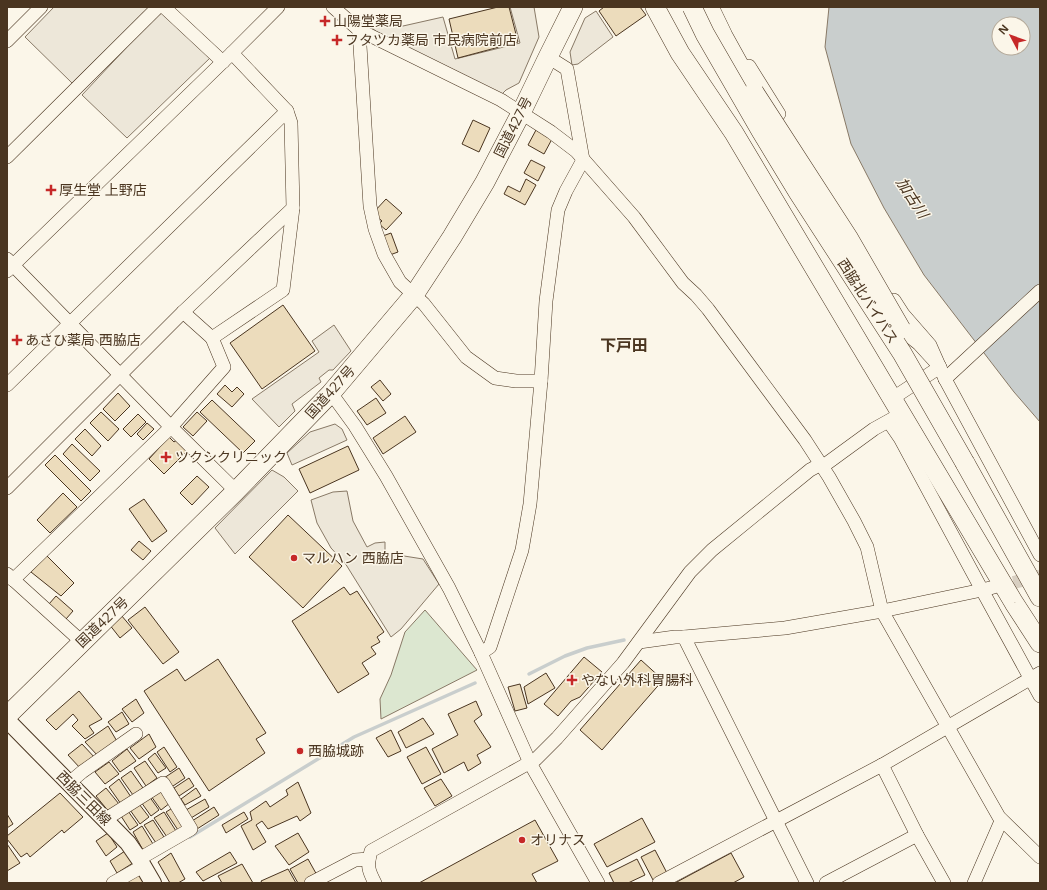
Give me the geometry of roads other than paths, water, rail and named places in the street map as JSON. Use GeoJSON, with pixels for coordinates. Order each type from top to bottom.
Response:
{"type":"FeatureCollection","features":[{"type":"Feature","properties":{"kind":"highway","name":"国道427号"},"geometry":{"type":"LineString","coordinates":[[7,716],[236,491],[331,393],[414,295],[452,237],[481,188],[521,113],[573,7]]}},
{"type":"Feature","properties":{"kind":"highway"},"geometry":{"type":"LineString","coordinates":[[655,7],[680,53],[734,133],[894,411],[1014,604],[1040,643]]}},
{"type":"Feature","properties":{"kind":"highway","name":"西脇北バイパス"},"geometry":{"type":"LineString","coordinates":[[692,7],[705,34],[761,131],[969,460],[1040,597]]}},
{"type":"Feature","properties":{"kind":"highway"},"geometry":{"type":"LineString","coordinates":[[710,8],[723,36],[754,92],[849,239],[969,460],[1040,581]]}},
{"type":"Feature","properties":{"kind":"main road","name":"西脇三田線"},"geometry":{"type":"LineString","coordinates":[[7,720],[128,843],[141,862],[152,883]]}},
{"type":"Feature","properties":{"kind":"street"},"geometry":{"type":"LineString","coordinates":[[7,41],[41,7]]}},
{"type":"Feature","properties":{"kind":"street"},"geometry":{"type":"LineString","coordinates":[[7,156],[158,7]]}},
{"type":"Feature","properties":{"kind":"street"},"geometry":{"type":"LineString","coordinates":[[164,7],[223,62]]}},
{"type":"Feature","properties":{"kind":"street"},"geometry":{"type":"LineString","coordinates":[[236,491],[171,427],[70,323],[9,265],[223,62],[278,7]]}},
{"type":"Feature","properties":{"kind":"street"},"geometry":{"type":"LineString","coordinates":[[333,7],[359,30],[501,100],[552,132],[576,152],[634,217],[683,283],[696,294],[708,309],[805,440],[821,464],[854,521],[867,547],[880,607],[1001,820],[1040,857]]}},
{"type":"Feature","properties":{"kind":"street"},"geometry":{"type":"LineString","coordinates":[[710,8],[725,62],[750,106],[889,317],[896,326],[919,344],[942,373]]}},
{"type":"Feature","properties":{"kind":"street"},"geometry":{"type":"LineString","coordinates":[[359,30],[370,206],[375,229],[384,254],[400,282],[424,304],[466,357],[495,378],[516,381],[541,381]]}},
{"type":"Feature","properties":{"kind":"street"},"geometry":{"type":"LineString","coordinates":[[212,338],[283,290],[293,208],[291,123],[287,111],[232,53]]}},
{"type":"Feature","properties":{"kind":"street"},"geometry":{"type":"LineString","coordinates":[[481,653],[490,647],[522,550],[530,504],[541,381],[546,301],[558,210],[566,191],[583,160],[566,69],[548,57]]}},
{"type":"Feature","properties":{"kind":"street"},"geometry":{"type":"LineString","coordinates":[[746,61],[903,314],[930,345],[942,373],[1040,555]]}},
{"type":"Feature","properties":{"kind":"street"},"geometry":{"type":"LineString","coordinates":[[7,385],[287,111]]}},
{"type":"Feature","properties":{"kind":"street"},"geometry":{"type":"LineString","coordinates":[[7,488],[183,312],[293,208]]}},
{"type":"Feature","properties":{"kind":"street"},"geometry":{"type":"LineString","coordinates":[[375,883],[369,871],[371,851],[536,759],[557,738],[623,663],[690,572],[712,550],[810,470],[821,464],[826,464],[874,429],[942,373],[954,369],[1040,290]]}},
{"type":"Feature","properties":{"kind":"street"},"geometry":{"type":"LineString","coordinates":[[82,642],[10,577],[171,427],[224,367],[212,338],[183,312]]}},
{"type":"Feature","properties":{"kind":"street"},"geometry":{"type":"LineString","coordinates":[[331,393],[382,470],[435,561],[481,653],[530,763],[598,883]]}},
{"type":"Feature","properties":{"kind":"street"},"geometry":{"type":"LineString","coordinates":[[894,411],[900,438],[988,588],[1036,676],[1040,696]]}},
{"type":"Feature","properties":{"kind":"street"},"geometry":{"type":"LineString","coordinates":[[639,642],[675,637],[684,638],[785,628],[880,607],[988,588]]}},
{"type":"Feature","properties":{"kind":"street"},"geometry":{"type":"LineString","coordinates":[[684,638],[807,883]]}},
{"type":"Feature","properties":{"kind":"street"},"geometry":{"type":"LineString","coordinates":[[659,883],[882,765],[1036,676]]}},
{"type":"Feature","properties":{"kind":"street"},"geometry":{"type":"LineString","coordinates":[[69,783],[82,772],[136,734]]}},
{"type":"Feature","properties":{"kind":"street"},"geometry":{"type":"LineString","coordinates":[[882,765],[917,835],[944,883]]}},
{"type":"Feature","properties":{"kind":"street"},"geometry":{"type":"LineString","coordinates":[[106,819],[163,783],[192,828],[141,862],[113,883]]}},
{"type":"Feature","properties":{"kind":"street"},"geometry":{"type":"LineString","coordinates":[[974,883],[1001,820]]}},
{"type":"Feature","properties":{"kind":"street"},"geometry":{"type":"LineString","coordinates":[[826,883],[917,835]]}},
{"type":"Feature","properties":{"kind":"street"},"geometry":{"type":"LineString","coordinates":[[311,883],[355,860],[369,859]]}},
{"type":"Feature","properties":{"kind":"water","name":"加古川"},"geometry":{"type":"Polygon","coordinates":[[[829,7],[1040,7],[1040,422],[1014,392],[924,275],[884,208],[851,144],[825,47],[829,7]]]}},
{"type":"Feature","properties":{"kind":"waterway"},"geometry":{"type":"LineString","coordinates":[[529,674],[565,656],[587,648],[624,640]]}},
{"type":"Feature","properties":{"kind":"waterway"},"geometry":{"type":"LineString","coordinates":[[190,837],[354,737],[475,683]]}},
{"type":"Feature","properties":{"kind":"tunnel"},"geometry":{"type":"LineString","coordinates":[[995,587],[1040,576]]}},
{"type":"Feature","properties":{"kind":"place","name":"山陽堂薬局"},"geometry":{"type":"Point","coordinates":[325,21]}},
{"type":"Feature","properties":{"kind":"place","name":"フタツカ薬局 市民病院前店"},"geometry":{"type":"Point","coordinates":[337,40]}},
{"type":"Feature","properties":{"kind":"place","name":"厚生堂 上野店"},"geometry":{"type":"Point","coordinates":[51,190]}},
{"type":"Feature","properties":{"kind":"place","name":"あさひ薬局 西脇店"},"geometry":{"type":"Point","coordinates":[17,340]}},
{"type":"Feature","properties":{"kind":"place","name":"ツクシクリニック"},"geometry":{"type":"Point","coordinates":[166,457]}},
{"type":"Feature","properties":{"kind":"place","name":"マルハン 西脇店"},"geometry":{"type":"Point","coordinates":[294,558]}},
{"type":"Feature","properties":{"kind":"place","name":"やない外科胃腸科"},"geometry":{"type":"Point","coordinates":[572,680]}},
{"type":"Feature","properties":{"kind":"place","name":"西脇城跡"},"geometry":{"type":"Point","coordinates":[300,751]}},
{"type":"Feature","properties":{"kind":"place","name":"オリナス"},"geometry":{"type":"Point","coordinates":[522,840]}},
{"type":"Feature","properties":{"kind":"district","name":"下戸田"},"geometry":{"type":"Point","coordinates":[624,345]}}]}
